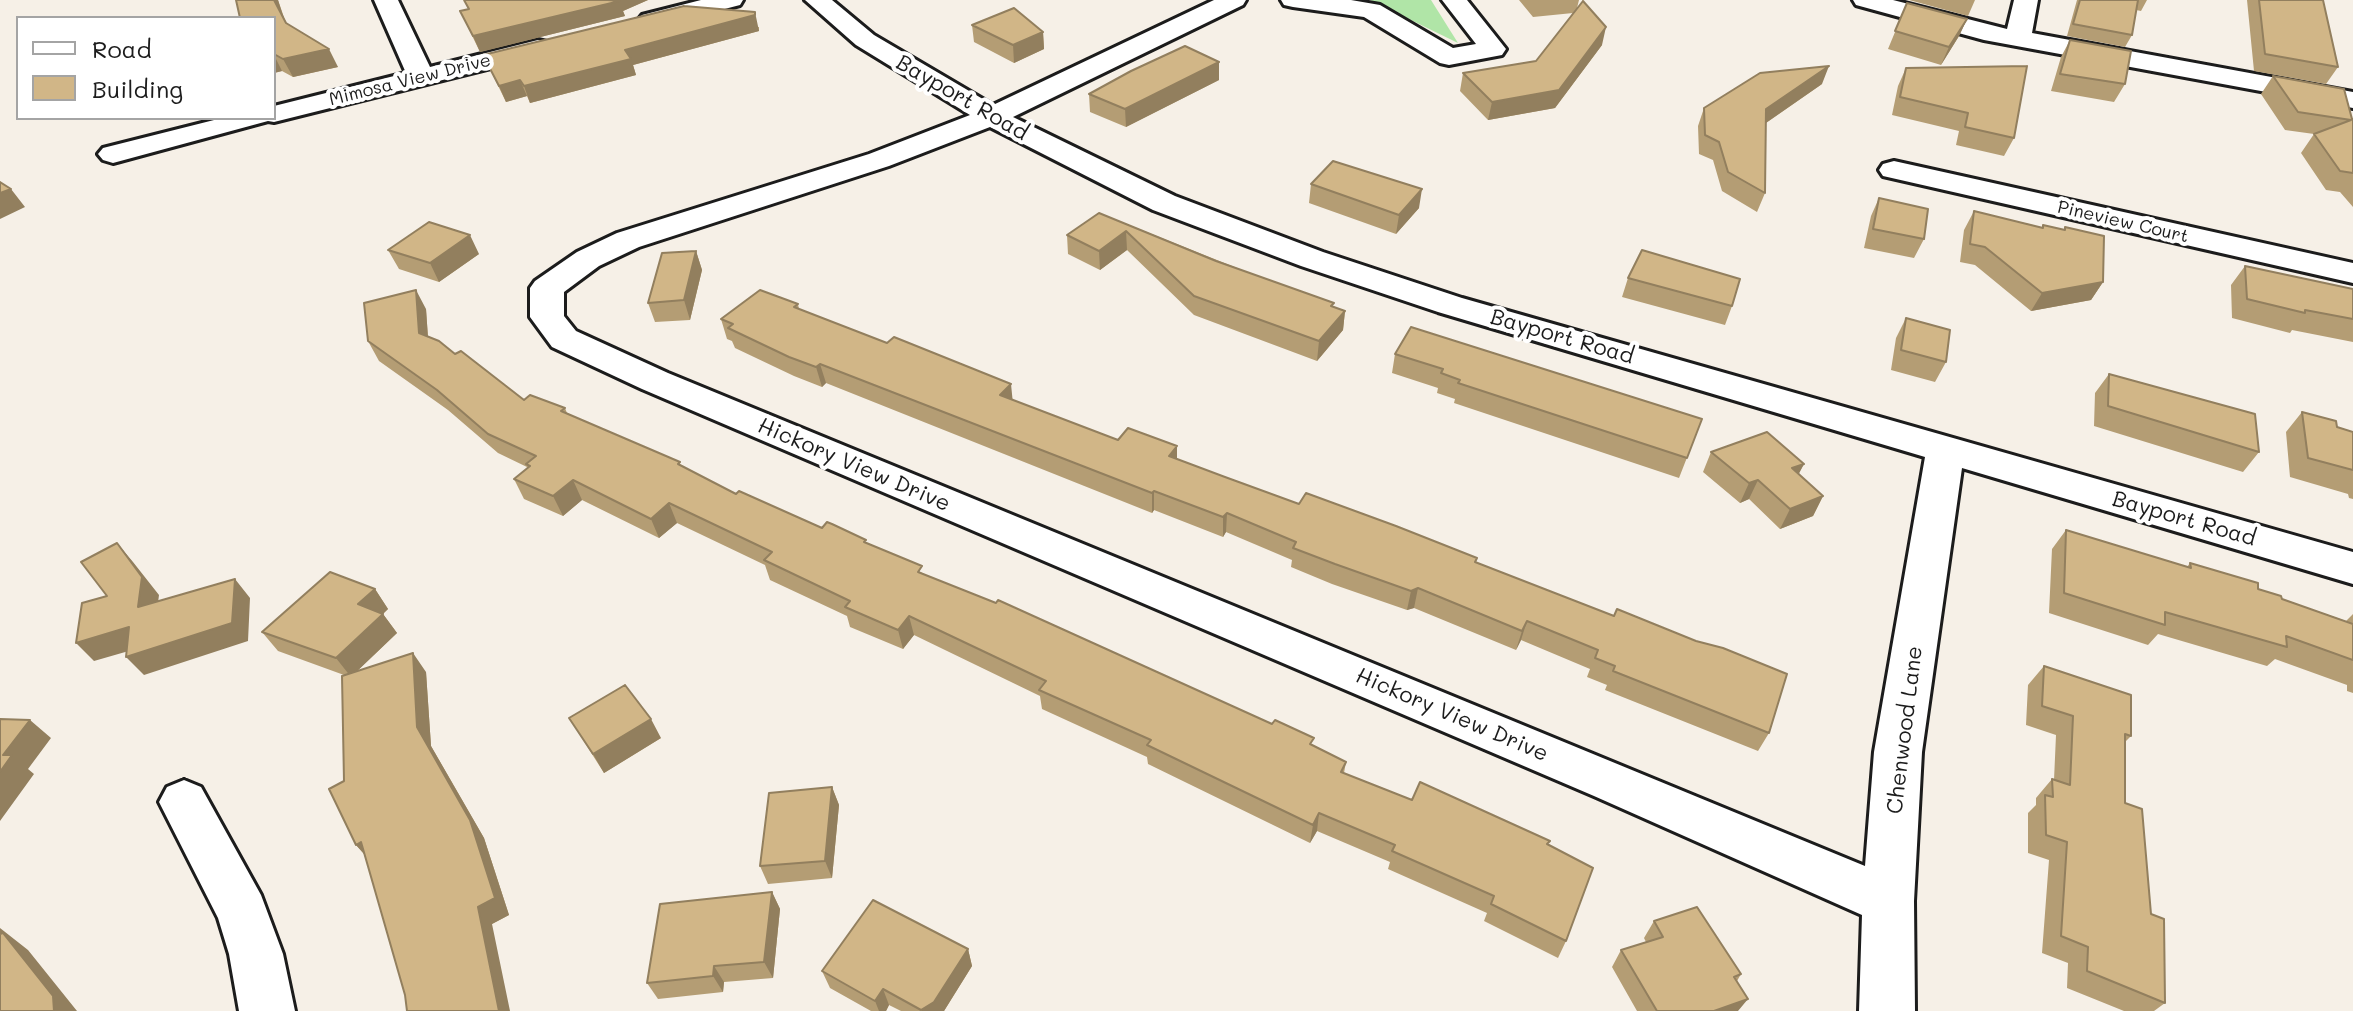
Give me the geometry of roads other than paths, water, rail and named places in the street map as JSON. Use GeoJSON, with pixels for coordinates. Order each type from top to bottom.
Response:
{"type":"FeatureCollection","features":[{"type":"Feature","properties":{"kind":"street"},"geometry":{"type":"LineString","coordinates":[[386,0],[421,76]]}},
{"type":"Feature","properties":{"kind":"street"},"geometry":{"type":"LineString","coordinates":[[629,26],[731,0]]}},
{"type":"Feature","properties":{"kind":"street","name":"Bayport Road"},"geometry":{"type":"LineString","coordinates":[[817,0],[865,40],[990,117],[1164,203],[1312,259],[1450,305],[2353,568]]}},
{"type":"Feature","properties":{"kind":"street","name":"Hickory View Drive"},"geometry":{"type":"LineString","coordinates":[[1234,0],[990,117],[879,160],[628,240],[588,259],[547,288],[547,317],[564,339],[670,387],[1611,781],[1888,901]]}},
{"type":"Feature","properties":{"kind":"street"},"geometry":{"type":"LineString","coordinates":[[1293,0],[1371,10],[1449,57],[1493,49],[1454,0]]}},
{"type":"Feature","properties":{"kind":"street"},"geometry":{"type":"LineString","coordinates":[[1865,0],[2018,39],[2353,100]]}},
{"type":"Feature","properties":{"kind":"street"},"geometry":{"type":"LineString","coordinates":[[2018,39],[2026,0]]}},
{"type":"Feature","properties":{"kind":"street","name":"Mimosa View Drive"},"geometry":{"type":"LineString","coordinates":[[276,113],[570,40]]}},
{"type":"Feature","properties":{"kind":"street"},"geometry":{"type":"LineString","coordinates":[[113,154],[248,120]]}},
{"type":"Feature","properties":{"kind":"street","name":"Pineview Court"},"geometry":{"type":"LineString","coordinates":[[1894,170],[2353,273]]}},
{"type":"Feature","properties":{"kind":"street","name":"Chenwood Lane"},"geometry":{"type":"LineString","coordinates":[[1887,1011],[1888,901],[1898,752],[1945,451]]}},
{"type":"Feature","properties":{"kind":"street"},"geometry":{"type":"LineString","coordinates":[[184,802],[242,912],[256,954],[267,1011]]}}]}
